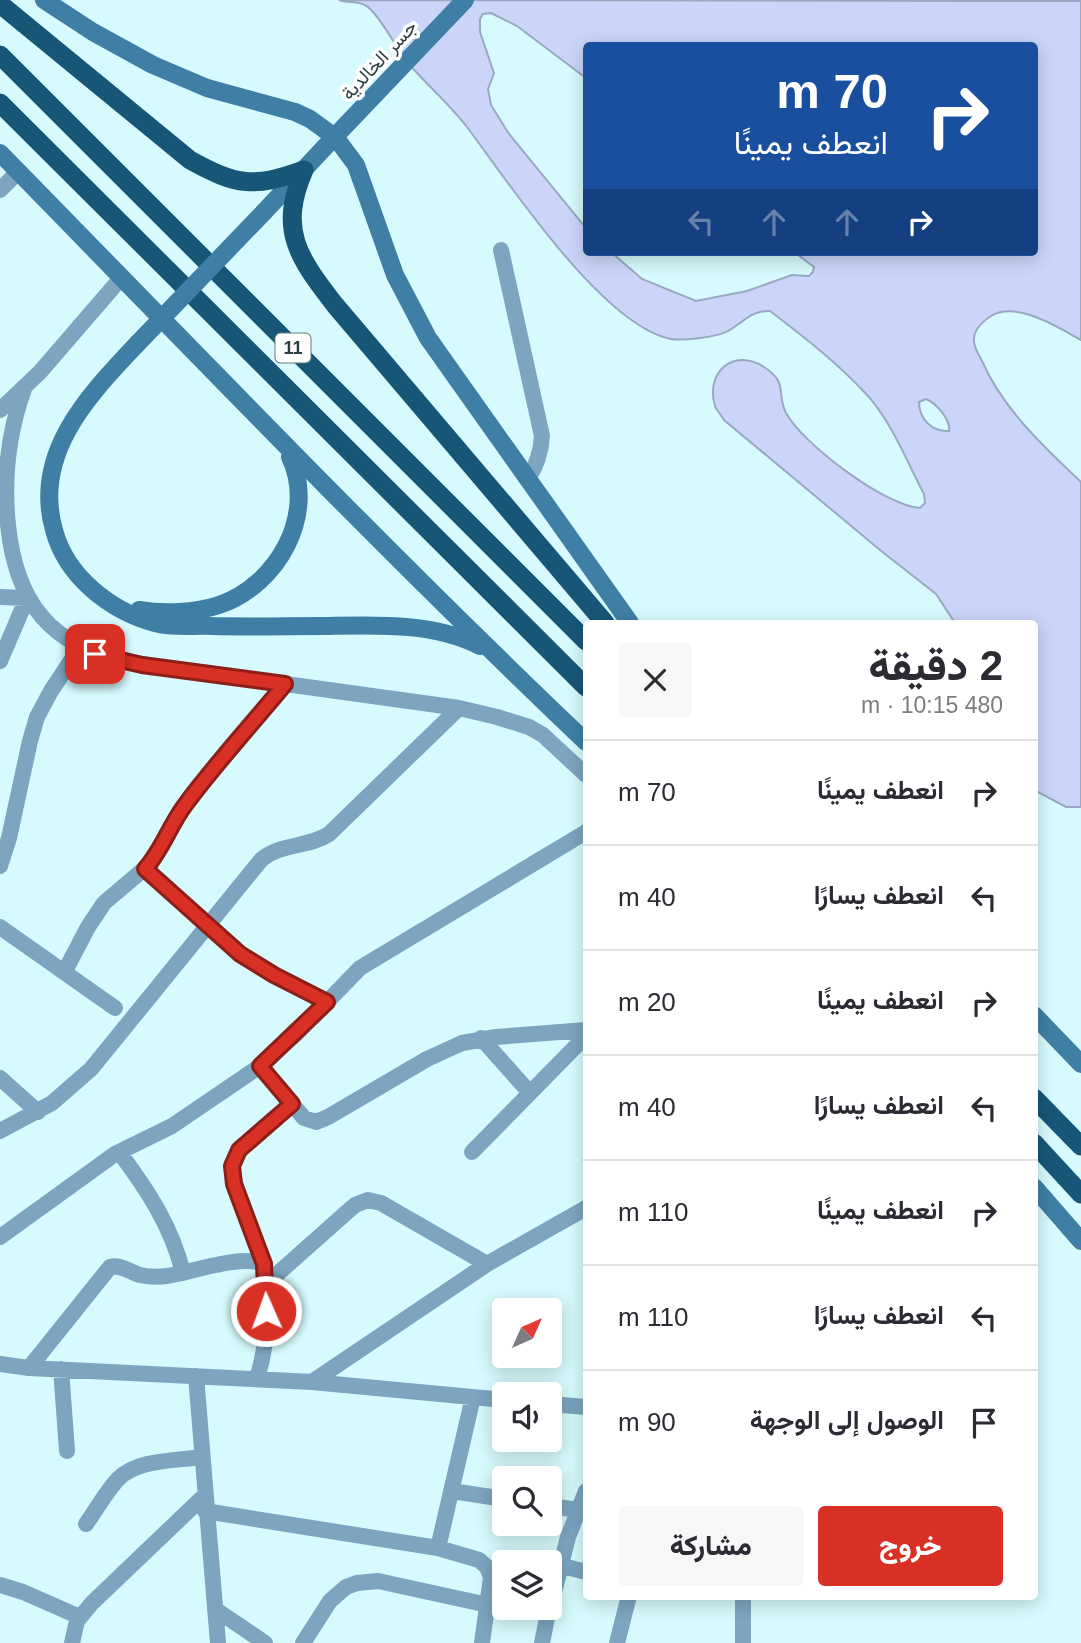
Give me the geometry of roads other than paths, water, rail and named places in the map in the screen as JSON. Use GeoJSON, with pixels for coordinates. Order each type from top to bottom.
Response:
{"type":"FeatureCollection","features":[{"type":"Feature","properties":{"kind":"highway"},"geometry":{"type":"LineString","coordinates":[[0,4],[190,160],[234,181],[252,183],[276,180],[304,170]]}},
{"type":"Feature","properties":{"kind":"highway","name":"11"},"geometry":{"type":"LineString","coordinates":[[0,55],[583,638]]}},
{"type":"Feature","properties":{"kind":"highway","name":"11"},"geometry":{"type":"LineString","coordinates":[[0,103],[583,684]]}},
{"type":"Feature","properties":{"kind":"highway"},"geometry":{"type":"LineString","coordinates":[[304,170],[293,201],[291,220],[295,242],[312,274],[335,305],[602,620]]}},
{"type":"Feature","properties":{"kind":"highway"},"geometry":{"type":"LineString","coordinates":[[1038,1102],[1081,1146]]}},
{"type":"Feature","properties":{"kind":"highway"},"geometry":{"type":"LineString","coordinates":[[1038,1147],[1081,1194]]}},
{"type":"Feature","properties":{"kind":"main road"},"geometry":{"type":"LineString","coordinates":[[44,0],[93,32],[153,65],[207,88],[295,112],[310,119],[336,138],[356,165],[395,275],[428,338],[628,620]]}},
{"type":"Feature","properties":{"kind":"main road","name":"جسر الخالدية"},"geometry":{"type":"LineString","coordinates":[[465,0],[85,400],[60,443],[51,469],[49,492],[52,524],[57,542],[69,564],[102,598],[157,624],[370,625],[418,628],[464,638],[483,647],[504,663]]}},
{"type":"Feature","properties":{"kind":"main road"},"geometry":{"type":"LineString","coordinates":[[0,153],[285,446],[583,739]]}},
{"type":"Feature","properties":{"kind":"main road"},"geometry":{"type":"LineString","coordinates":[[121,608],[166,612],[191,611],[220,605],[246,591],[268,572],[285,548],[297,521],[301,498],[298,474],[285,446]]}},
{"type":"Feature","properties":{"kind":"main road"},"geometry":{"type":"LineString","coordinates":[[1038,1019],[1081,1064]]}},
{"type":"Feature","properties":{"kind":"main road"},"geometry":{"type":"LineString","coordinates":[[1038,1192],[1081,1241]]}},
{"type":"Feature","properties":{"kind":"street"},"geometry":{"type":"LineString","coordinates":[[0,190],[18,172]]}},
{"type":"Feature","properties":{"kind":"street"},"geometry":{"type":"LineString","coordinates":[[501,250],[542,436],[541,451],[528,479]]}},
{"type":"Feature","properties":{"kind":"street"},"geometry":{"type":"LineString","coordinates":[[0,410],[64,346],[122,278]]}},
{"type":"Feature","properties":{"kind":"street"},"geometry":{"type":"LineString","coordinates":[[23,389],[9,440],[5,493],[10,544],[27,598],[50,627],[95,654],[127,662],[459,708],[528,727],[556,746],[583,772]]}},
{"type":"Feature","properties":{"kind":"street"},"geometry":{"type":"LineString","coordinates":[[0,597],[27,598]]}},
{"type":"Feature","properties":{"kind":"street"},"geometry":{"type":"LineString","coordinates":[[0,661],[27,598]]}},
{"type":"Feature","properties":{"kind":"street"},"geometry":{"type":"LineString","coordinates":[[0,866],[37,717],[80,647]]}},
{"type":"Feature","properties":{"kind":"street"},"geometry":{"type":"LineString","coordinates":[[65,971],[88,927],[104,904],[155,857],[177,816],[285,684]]}},
{"type":"Feature","properties":{"kind":"street"},"geometry":{"type":"LineString","coordinates":[[0,1131],[38,1112],[66,1093],[91,1069],[265,856],[280,849],[315,842],[329,834],[459,708]]}},
{"type":"Feature","properties":{"kind":"street"},"geometry":{"type":"LineString","coordinates":[[0,1237],[119,1152],[172,1126],[260,1066],[354,974],[377,956],[583,834]]}},
{"type":"Feature","properties":{"kind":"street"},"geometry":{"type":"LineString","coordinates":[[145,869],[256,965],[327,1002]]}},
{"type":"Feature","properties":{"kind":"street"},"geometry":{"type":"LineString","coordinates":[[0,927],[115,1008]]}},
{"type":"Feature","properties":{"kind":"street"},"geometry":{"type":"LineString","coordinates":[[260,1066],[310,1121],[323,1121],[444,1050],[481,1038],[583,1030]]}},
{"type":"Feature","properties":{"kind":"street"},"geometry":{"type":"LineString","coordinates":[[481,1038],[530,1093]]}},
{"type":"Feature","properties":{"kind":"street"},"geometry":{"type":"LineString","coordinates":[[472,1152],[583,1039]]}},
{"type":"Feature","properties":{"kind":"street"},"geometry":{"type":"LineString","coordinates":[[0,1078],[38,1112]]}},
{"type":"Feature","properties":{"kind":"street"},"geometry":{"type":"LineString","coordinates":[[257,1379],[264,1357],[266,1328],[264,1264],[234,1184],[232,1166],[239,1150],[292,1104]]}},
{"type":"Feature","properties":{"kind":"street"},"geometry":{"type":"LineString","coordinates":[[119,1152],[170,1232],[183,1273]]}},
{"type":"Feature","properties":{"kind":"street"},"geometry":{"type":"LineString","coordinates":[[266,1284],[349,1209],[368,1200],[381,1203],[487,1264]]}},
{"type":"Feature","properties":{"kind":"street"},"geometry":{"type":"LineString","coordinates":[[312,1382],[487,1264],[583,1210]]}},
{"type":"Feature","properties":{"kind":"street"},"geometry":{"type":"LineString","coordinates":[[29,1368],[110,1267],[120,1266],[152,1277],[242,1261],[264,1264]]}},
{"type":"Feature","properties":{"kind":"street"},"geometry":{"type":"LineString","coordinates":[[0,1364],[29,1368],[312,1382],[492,1398]]}},
{"type":"Feature","properties":{"kind":"street"},"geometry":{"type":"LineString","coordinates":[[61,1369],[67,1451]]}},
{"type":"Feature","properties":{"kind":"street"},"geometry":{"type":"LineString","coordinates":[[196,1376],[218,1643]]}},
{"type":"Feature","properties":{"kind":"street"},"geometry":{"type":"LineString","coordinates":[[438,1548],[473,1397]]}},
{"type":"Feature","properties":{"kind":"street"},"geometry":{"type":"LineString","coordinates":[[562,1405],[583,1407]]}},
{"type":"Feature","properties":{"kind":"street"},"geometry":{"type":"LineString","coordinates":[[86,1524],[113,1485],[131,1469],[202,1457]]}},
{"type":"Feature","properties":{"kind":"street"},"geometry":{"type":"LineString","coordinates":[[452,1491],[492,1497]]}},
{"type":"Feature","properties":{"kind":"street"},"geometry":{"type":"LineString","coordinates":[[562,1555],[583,1499]]}},
{"type":"Feature","properties":{"kind":"street"},"geometry":{"type":"LineString","coordinates":[[205,1503],[438,1548],[474,1558],[487,1567],[491,1582],[482,1643]]}},
{"type":"Feature","properties":{"kind":"street"},"geometry":{"type":"LineString","coordinates":[[72,1643],[80,1616],[205,1503]]}},
{"type":"Feature","properties":{"kind":"street"},"geometry":{"type":"LineString","coordinates":[[562,1508],[578,1510]]}},
{"type":"Feature","properties":{"kind":"street"},"geometry":{"type":"LineString","coordinates":[[562,1565],[583,1571]]}},
{"type":"Feature","properties":{"kind":"street"},"geometry":{"type":"LineString","coordinates":[[303,1643],[330,1601],[346,1587],[356,1583],[378,1581],[488,1605]]}},
{"type":"Feature","properties":{"kind":"street"},"geometry":{"type":"LineString","coordinates":[[0,1585],[80,1616]]}},
{"type":"Feature","properties":{"kind":"street"},"geometry":{"type":"LineString","coordinates":[[617,1643],[628,1600]]}},
{"type":"Feature","properties":{"kind":"street"},"geometry":{"type":"LineString","coordinates":[[743,1600],[743,1643]]}},
{"type":"Feature","properties":{"kind":"street"},"geometry":{"type":"LineString","coordinates":[[215,1609],[265,1643]]}},
{"type":"Feature","properties":{"kind":"street"},"geometry":{"type":"LineString","coordinates":[[542,1643],[547,1620]]}},
{"type":"Feature","properties":{"kind":"water"},"geometry":{"type":"Polygon","coordinates":[[[339,0],[1081,1],[1081,340],[1049,323],[1013,311],[1001,312],[988,318],[977,330],[974,341],[991,379],[1013,411],[1081,482],[1081,807],[1066,807],[1038,792],[1038,620],[953,620],[936,594],[724,420],[715,406],[713,394],[718,374],[732,362],[742,360],[764,367],[777,378],[786,413],[809,441],[867,485],[905,505],[920,508],[925,503],[924,494],[892,430],[868,396],[833,362],[770,311],[752,315],[723,333],[700,338],[671,339],[644,328],[616,308],[559,249],[467,127],[409,64],[382,23],[362,4],[339,0]],[[926,399],[919,402],[921,414],[932,427],[949,431],[948,422],[934,404],[926,399]]]}}]}
